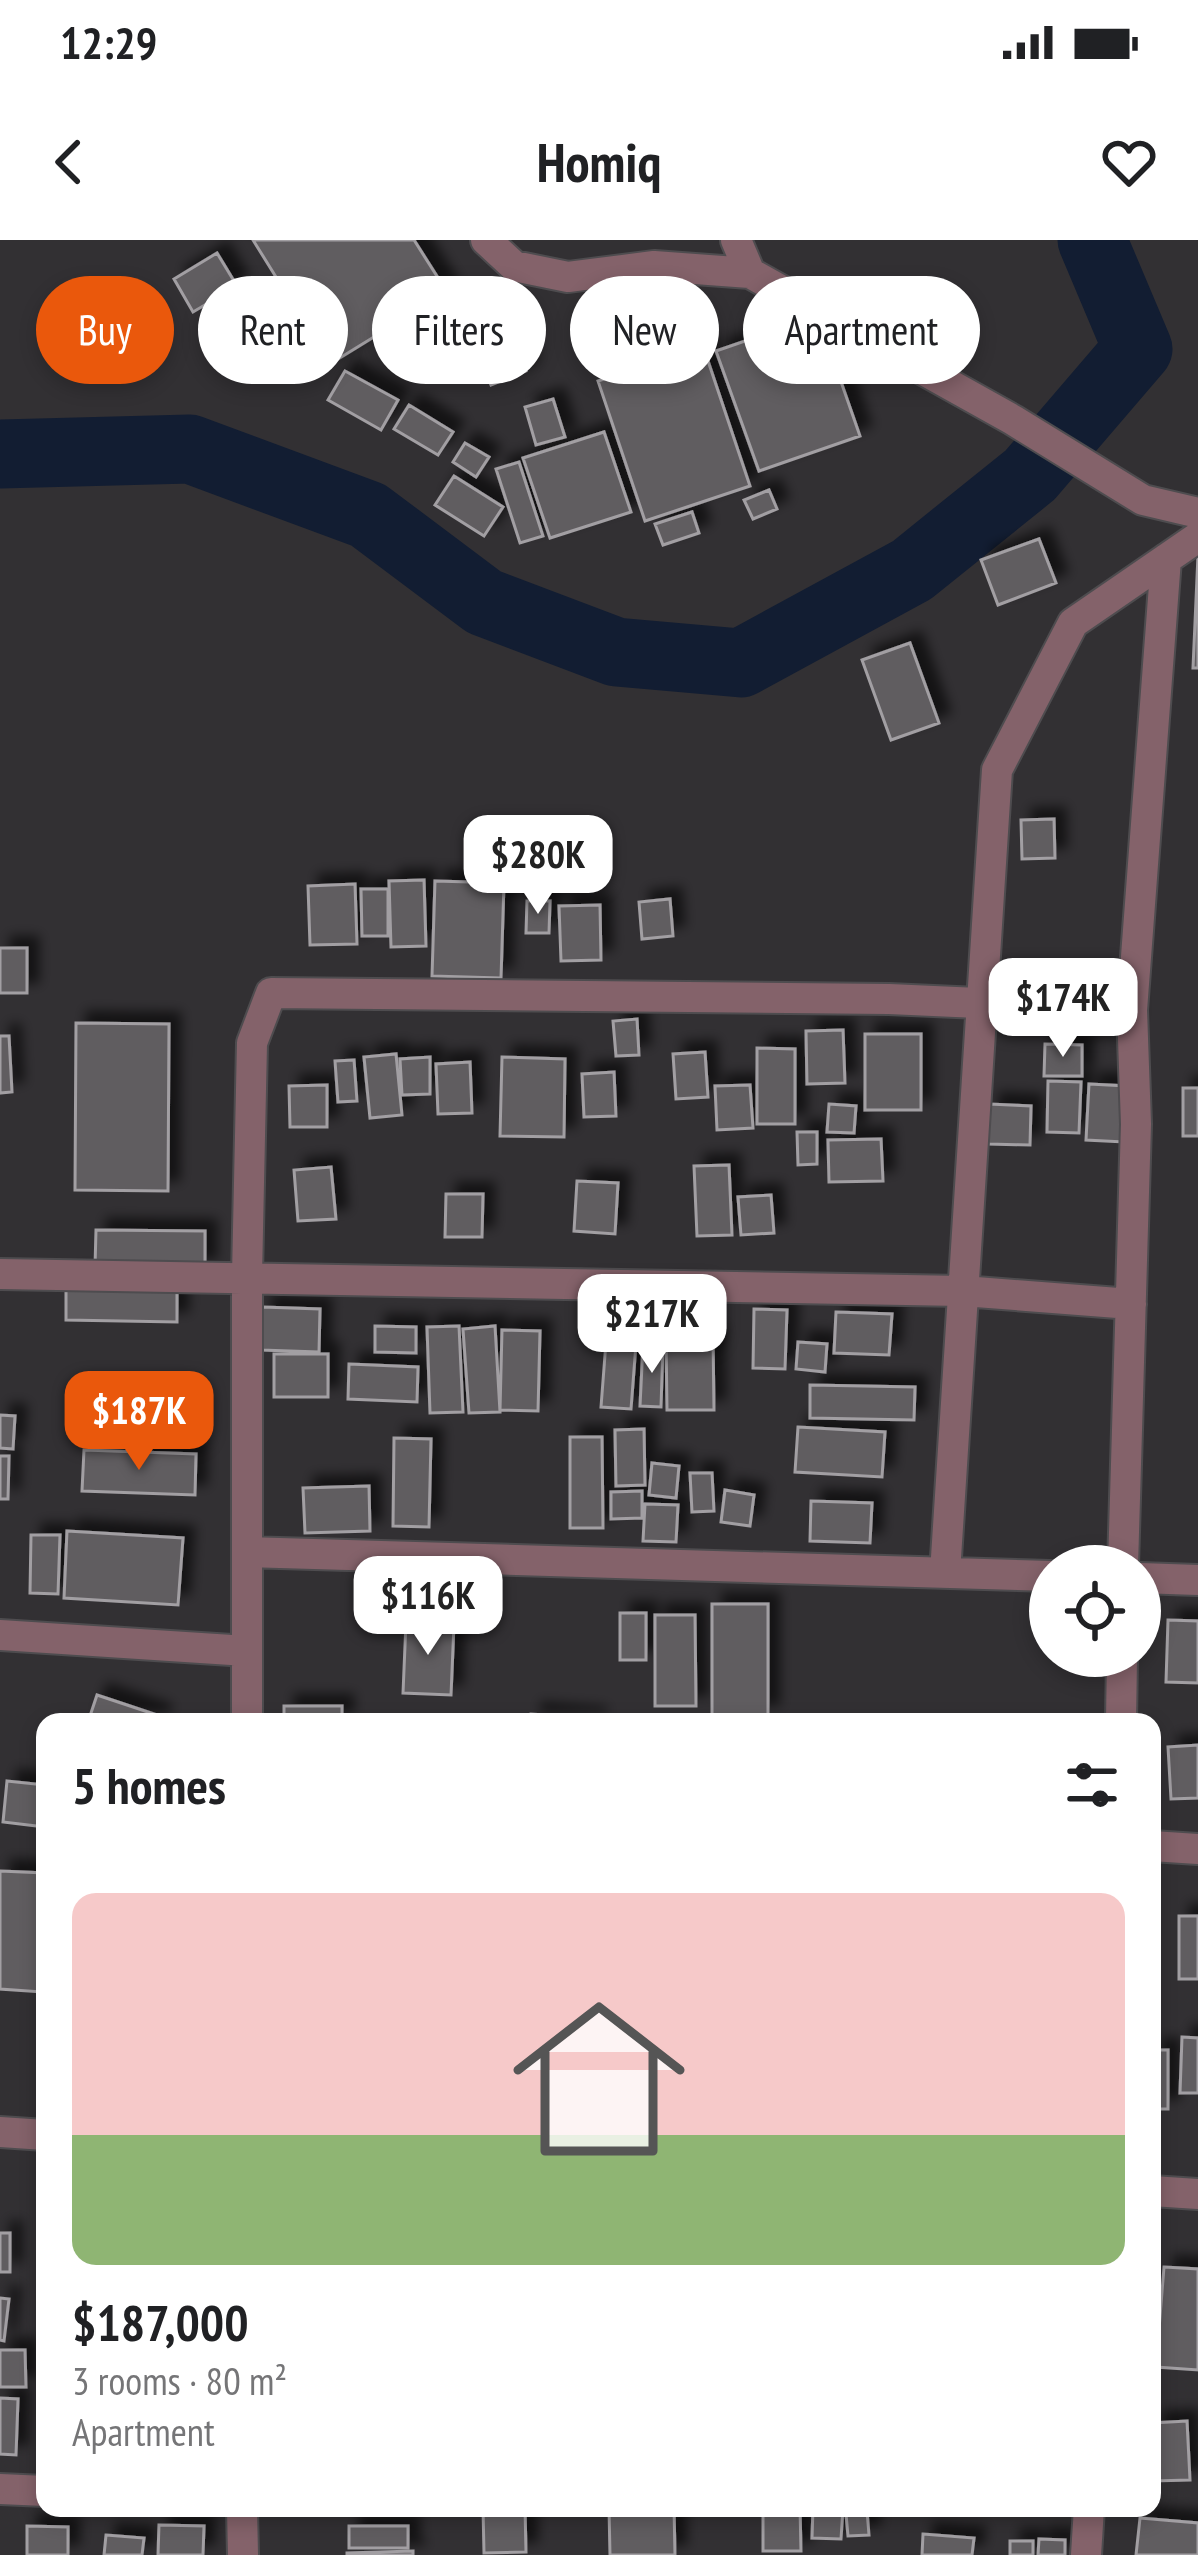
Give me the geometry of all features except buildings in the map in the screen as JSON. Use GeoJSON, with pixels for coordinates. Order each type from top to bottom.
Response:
{"type":"FeatureCollection","features":[{"type":"Feature","properties":{"kind":"street"},"geometry":{"type":"LineString","coordinates":[[486,240],[514,266],[568,277],[653,266],[750,273],[1143,500],[1198,513]]}},
{"type":"Feature","properties":{"kind":"street"},"geometry":{"type":"LineString","coordinates":[[736,240],[750,273]]}},
{"type":"Feature","properties":{"kind":"street"},"geometry":{"type":"LineString","coordinates":[[945,1573],[997,770],[1073,623],[1198,537]]}},
{"type":"Feature","properties":{"kind":"street"},"geometry":{"type":"LineString","coordinates":[[1124,1545],[1136,1124],[1132,1010],[1166,559]]}},
{"type":"Feature","properties":{"kind":"street"},"geometry":{"type":"LineString","coordinates":[[247,1713],[252,1043],[271,992],[889,999],[1132,1010]]}},
{"type":"Feature","properties":{"kind":"street"},"geometry":{"type":"LineString","coordinates":[[0,1274],[963,1291],[1131,1304]]}},
{"type":"Feature","properties":{"kind":"street"},"geometry":{"type":"LineString","coordinates":[[248,1552],[1029,1575]]}},
{"type":"Feature","properties":{"kind":"street"},"geometry":{"type":"LineString","coordinates":[[1161,1579],[1198,1580]]}},
{"type":"Feature","properties":{"kind":"street"},"geometry":{"type":"LineString","coordinates":[[0,1635],[248,1652]]}},
{"type":"Feature","properties":{"kind":"street"},"geometry":{"type":"LineString","coordinates":[[1121,1713],[1122,1677]]}},
{"type":"Feature","properties":{"kind":"street"},"geometry":{"type":"LineString","coordinates":[[1161,1847],[1198,1849]]}},
{"type":"Feature","properties":{"kind":"street"},"geometry":{"type":"LineString","coordinates":[[0,2132],[36,2134]]}},
{"type":"Feature","properties":{"kind":"street"},"geometry":{"type":"LineString","coordinates":[[1161,2192],[1198,2194]]}},
{"type":"Feature","properties":{"kind":"street"},"geometry":{"type":"LineString","coordinates":[[0,2489],[36,2491]]}},
{"type":"Feature","properties":{"kind":"street"},"geometry":{"type":"LineString","coordinates":[[242,2517],[243,2555]]}},
{"type":"Feature","properties":{"kind":"street"},"geometry":{"type":"LineString","coordinates":[[1086,2555],[1088,2517]]}},
{"type":"Feature","properties":{"kind":"waterway"},"geometry":{"type":"LineString","coordinates":[[0,454],[190,449],[368,515],[484,602],[616,652],[741,663],[912,570],[1030,475],[1138,349],[1092,240]]}}]}
